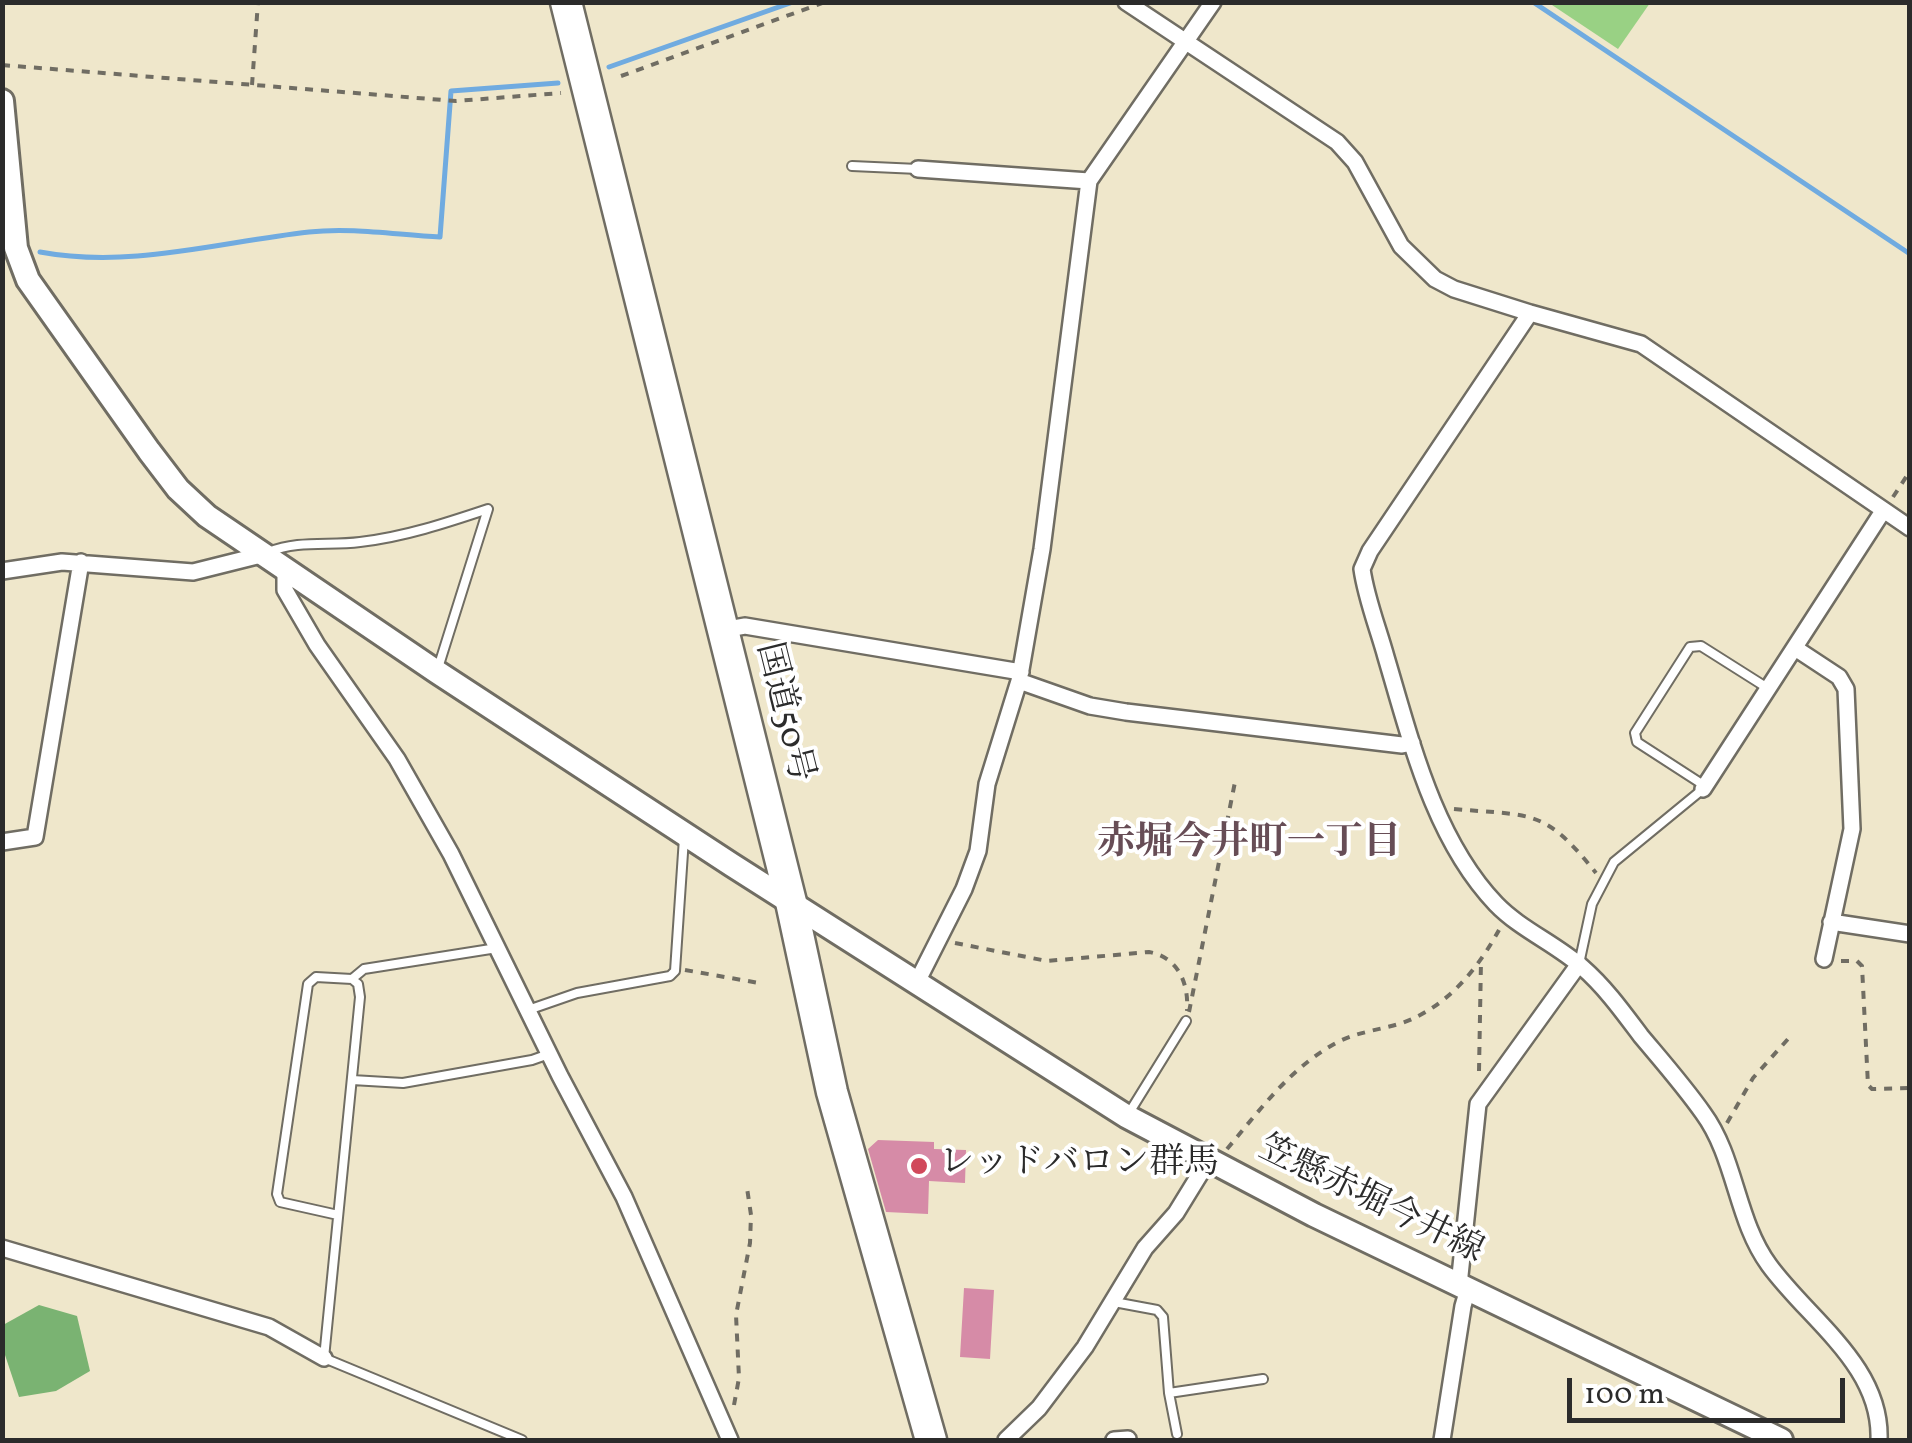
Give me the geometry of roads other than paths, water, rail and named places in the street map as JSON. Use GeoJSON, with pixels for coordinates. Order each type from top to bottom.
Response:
{"type":"FeatureCollection","features":[{"type":"Feature","properties":{"kind":"highway","name":"国道50号"},"geometry":{"type":"LineString","coordinates":[[566,2],[790,902],[841,1127],[931,1440]]}},
{"type":"Feature","properties":{"kind":"street"},"geometry":{"type":"LineString","coordinates":[[1126,2],[1337,142],[1355,162],[1387,224],[1418,266],[1454,289],[1640,344],[1910,528]]}},
{"type":"Feature","properties":{"kind":"street"},"geometry":{"type":"LineString","coordinates":[[916,984],[964,890],[978,851],[988,784],[1020,676],[1053,472],[1089,181],[1213,2]]}},
{"type":"Feature","properties":{"kind":"street","name":"笠懸赤堀今井線"},"geometry":{"type":"LineString","coordinates":[[2,101],[16,248],[28,280],[178,489],[208,516],[437,672],[1126,1116],[1211,1163],[1781,1440]]}},
{"type":"Feature","properties":{"kind":"street"},"geometry":{"type":"LineString","coordinates":[[918,169],[1089,181]]}},
{"type":"Feature","properties":{"kind":"street"},"geometry":{"type":"LineString","coordinates":[[1530,313],[1370,551],[1362,569],[1412,743],[1446,830],[1484,889],[1508,914],[1596,980],[1694,1100],[1716,1134],[1757,1245],[1771,1268],[1848,1356],[1876,1403],[1878,1440]]}},
{"type":"Feature","properties":{"kind":"street"},"geometry":{"type":"LineString","coordinates":[[1704,788],[1883,511]]}},
{"type":"Feature","properties":{"kind":"street"},"geometry":{"type":"LineString","coordinates":[[2,571],[38,563],[81,562],[193,572],[264,554]]}},
{"type":"Feature","properties":{"kind":"street"},"geometry":{"type":"LineString","coordinates":[[2,842],[35,837],[81,562]]}},
{"type":"Feature","properties":{"kind":"street"},"geometry":{"type":"LineString","coordinates":[[285,568],[285,590],[317,645],[397,759],[451,854],[624,1197],[730,1440]]}},
{"type":"Feature","properties":{"kind":"street"},"geometry":{"type":"LineString","coordinates":[[722,630],[745,626],[1020,676],[1090,706],[1126,712],[1412,743]]}},
{"type":"Feature","properties":{"kind":"street"},"geometry":{"type":"LineString","coordinates":[[1795,648],[1839,677],[1846,689],[1852,828],[1824,959]]}},
{"type":"Feature","properties":{"kind":"street"},"geometry":{"type":"LineString","coordinates":[[1831,922],[1910,934]]}},
{"type":"Feature","properties":{"kind":"street"},"geometry":{"type":"LineString","coordinates":[[1442,1440],[1463,1306],[1474,1121],[1481,1096],[1579,964]]}},
{"type":"Feature","properties":{"kind":"street"},"geometry":{"type":"LineString","coordinates":[[1006,1440],[1039,1408],[1114,1302],[1145,1248],[1176,1213],[1211,1163]]}},
{"type":"Feature","properties":{"kind":"street"},"geometry":{"type":"LineString","coordinates":[[2,1248],[269,1327],[324,1358]]}},
{"type":"Feature","properties":{"kind":"lane"},"geometry":{"type":"LineString","coordinates":[[852,166],[918,169]]}},
{"type":"Feature","properties":{"kind":"lane"},"geometry":{"type":"LineString","coordinates":[[264,554],[298,544],[363,542],[428,529],[488,510],[437,672]]}},
{"type":"Feature","properties":{"kind":"lane"},"geometry":{"type":"LineString","coordinates":[[1579,964],[1592,904],[1614,862],[1704,788],[1637,742],[1635,733],[1690,648],[1701,646],[1769,689]]}},
{"type":"Feature","properties":{"kind":"lane"},"geometry":{"type":"LineString","coordinates":[[528,1010],[577,993],[670,976],[675,971],[685,834]]}},
{"type":"Feature","properties":{"kind":"lane"},"geometry":{"type":"LineString","coordinates":[[352,979],[364,969],[497,948]]}},
{"type":"Feature","properties":{"kind":"lane"},"geometry":{"type":"LineString","coordinates":[[338,1215],[280,1202],[277,1194],[308,984],[316,977],[352,979],[358,984],[360,996],[324,1358],[522,1440]]}},
{"type":"Feature","properties":{"kind":"lane"},"geometry":{"type":"LineString","coordinates":[[1126,1116],[1186,1021]]}},
{"type":"Feature","properties":{"kind":"lane"},"geometry":{"type":"LineString","coordinates":[[352,1080],[402,1083],[549,1054]]}},
{"type":"Feature","properties":{"kind":"lane"},"geometry":{"type":"LineString","coordinates":[[1114,1302],[1160,1313],[1177,1434]]}},
{"type":"Feature","properties":{"kind":"lane"},"geometry":{"type":"LineString","coordinates":[[1169,1393],[1263,1379]]}},
{"type":"Feature","properties":{"kind":"waterway"},"geometry":{"type":"LineString","coordinates":[[609,67],[793,2]]}},
{"type":"Feature","properties":{"kind":"waterway"},"geometry":{"type":"LineString","coordinates":[[1533,2],[1910,254]]}},
{"type":"Feature","properties":{"kind":"waterway"},"geometry":{"type":"LineString","coordinates":[[40,252],[141,256],[325,231],[440,237],[451,91],[558,83]]}},
{"type":"Feature","properties":{"kind":"place","name":"レッドバロン群馬"},"geometry":{"type":"Point","coordinates":[919,1166]}},
{"type":"Feature","properties":{"kind":"district","name":"赤堀今井町一丁目"},"geometry":{"type":"Point","coordinates":[1249,846]}}]}
